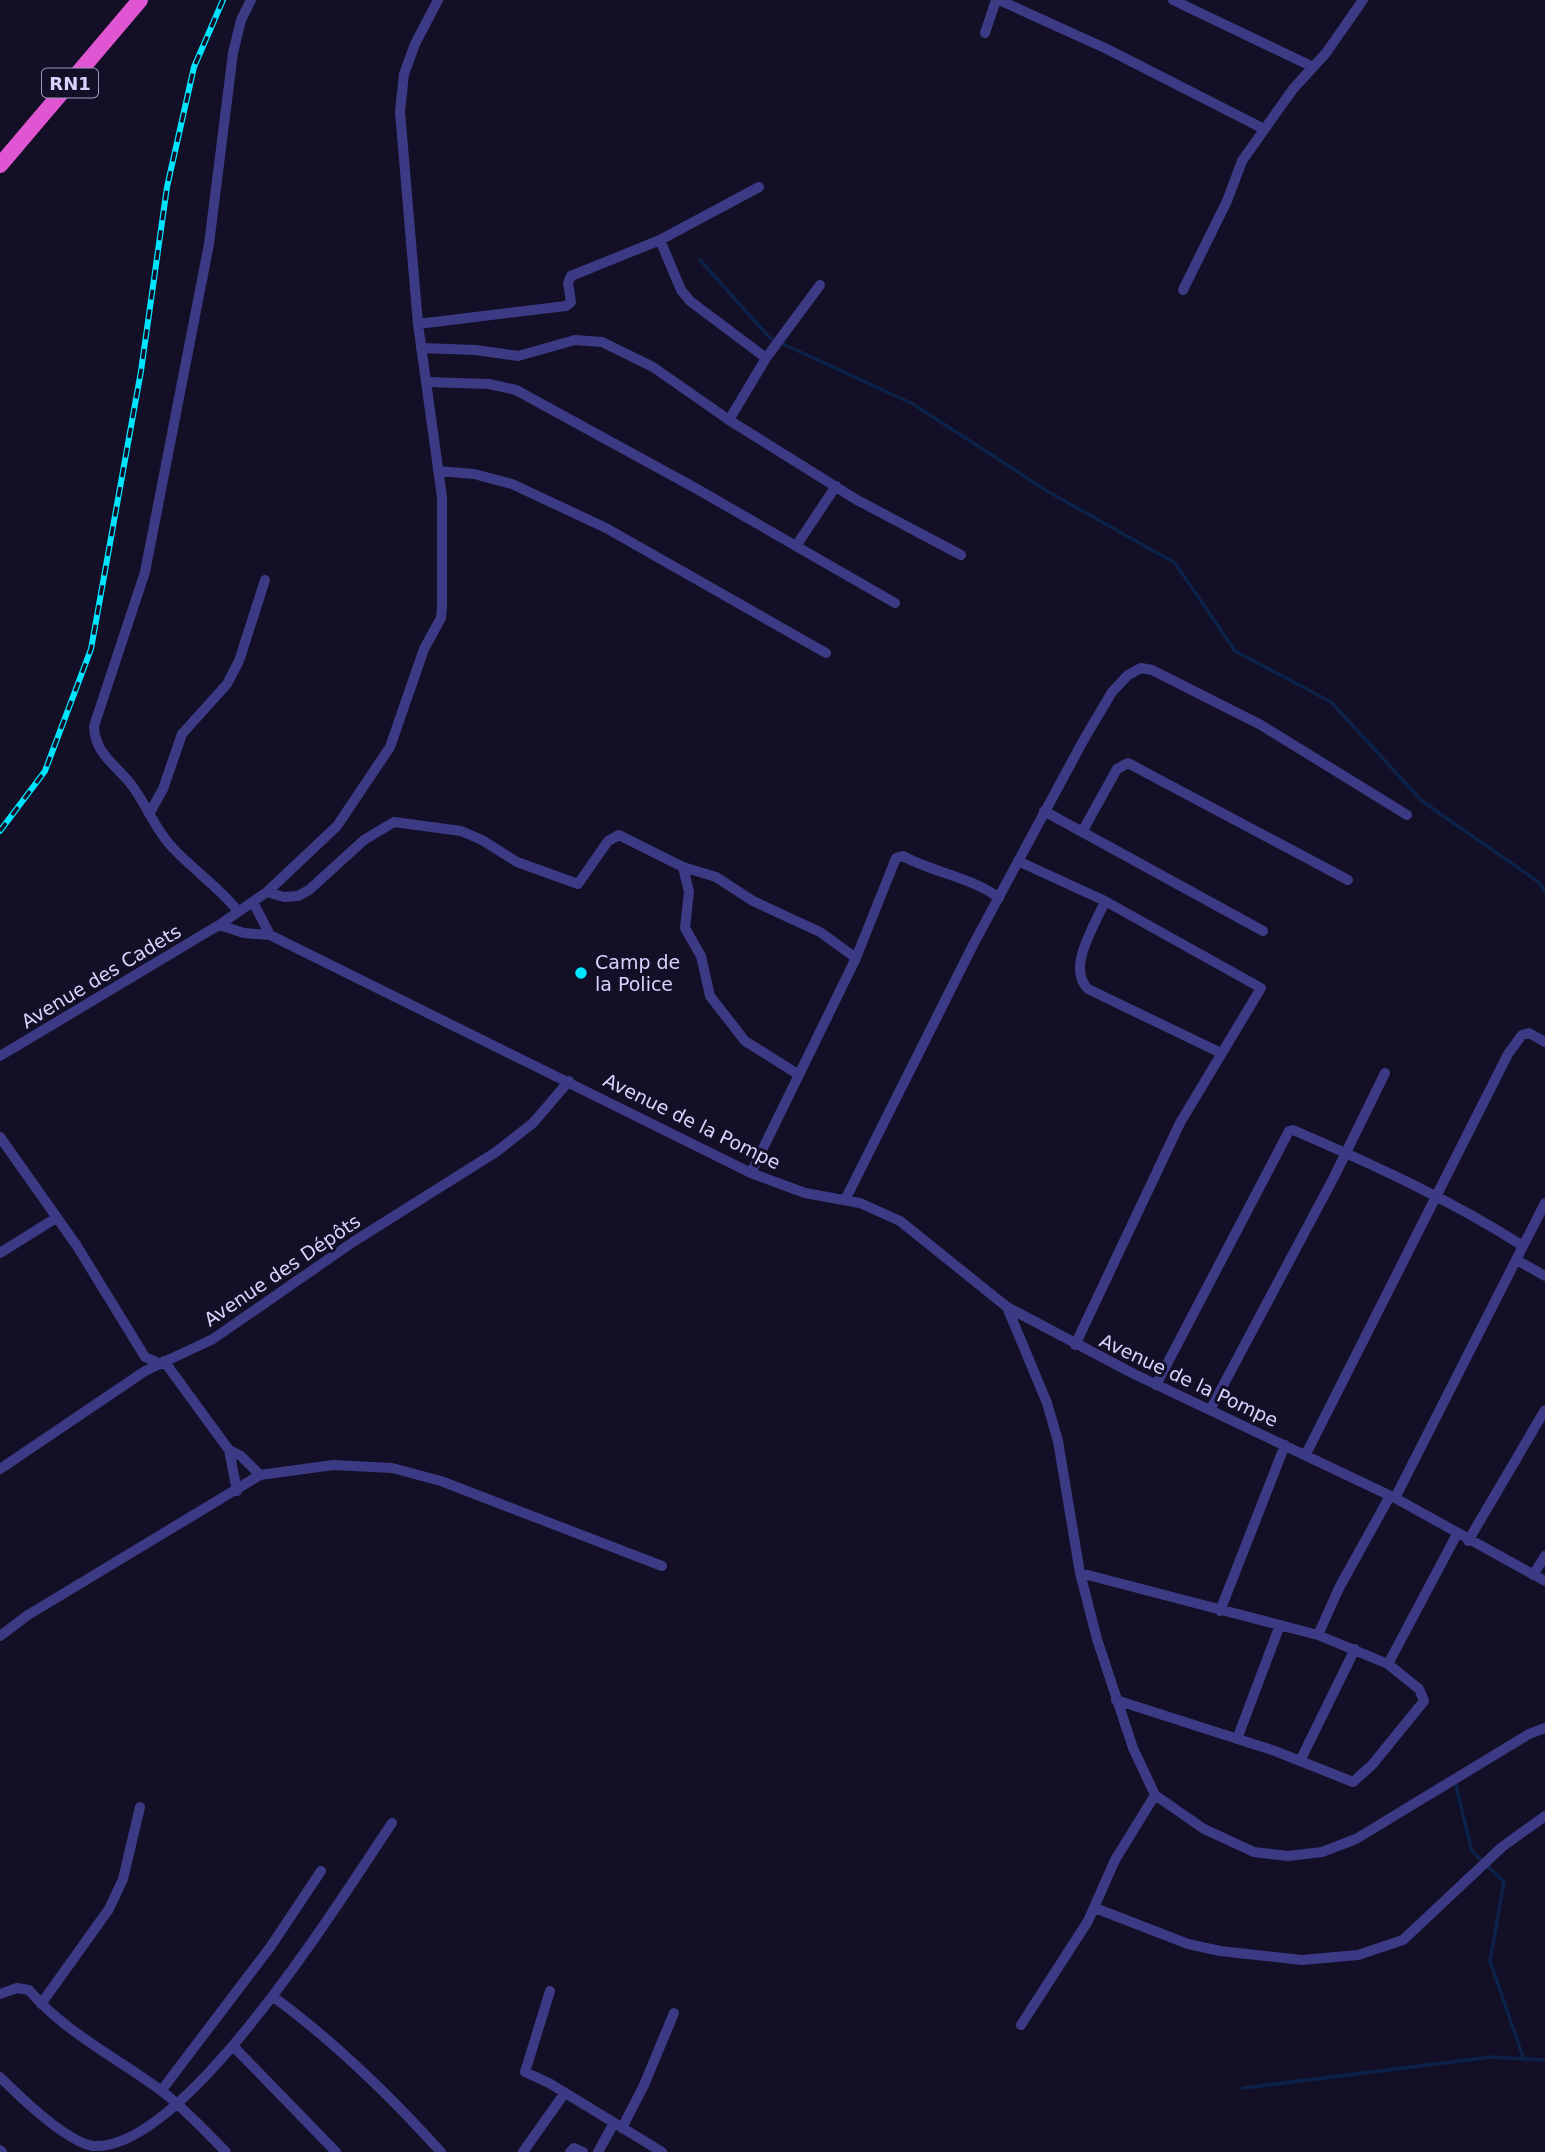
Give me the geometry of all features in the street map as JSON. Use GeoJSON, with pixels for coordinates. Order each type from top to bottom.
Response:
{"type":"FeatureCollection","features":[{"type":"Feature","properties":{"kind":"highway","name":"RN1"},"geometry":{"type":"LineString","coordinates":[[0,165],[140,0]]}},
{"type":"Feature","properties":{"kind":"street"},"geometry":{"type":"LineString","coordinates":[[238,911],[223,892],[173,849],[130,783],[102,754],[94,741],[94,726],[145,572],[209,244],[233,53],[241,20],[250,0]]}},
{"type":"Feature","properties":{"kind":"street","name":"Avenue des Cadets"},"geometry":{"type":"LineString","coordinates":[[0,1056],[219,925],[267,892],[337,826],[390,747],[424,649],[441,618],[443,523],[418,324],[405,189],[400,100],[404,74],[415,44],[438,0]]}},
{"type":"Feature","properties":{"kind":"street"},"geometry":{"type":"LineString","coordinates":[[985,33],[997,0],[1128,60],[1264,129]]}},
{"type":"Feature","properties":{"kind":"street"},"geometry":{"type":"LineString","coordinates":[[1173,0],[1311,66]]}},
{"type":"Feature","properties":{"kind":"street"},"geometry":{"type":"LineString","coordinates":[[1183,290],[1227,201],[1242,161],[1311,66],[1326,53],[1363,0]]}},
{"type":"Feature","properties":{"kind":"street"},"geometry":{"type":"LineString","coordinates":[[418,324],[566,306],[571,302],[568,283],[571,276],[660,240],[759,187]]}},
{"type":"Feature","properties":{"kind":"street"},"geometry":{"type":"LineString","coordinates":[[660,240],[681,290],[690,301],[766,358]]}},
{"type":"Feature","properties":{"kind":"street"},"geometry":{"type":"LineString","coordinates":[[729,420],[766,358],[820,285]]}},
{"type":"Feature","properties":{"kind":"street"},"geometry":{"type":"LineString","coordinates":[[421,348],[476,350],[518,356],[575,340],[602,342],[653,367],[729,420],[836,486],[961,555]]}},
{"type":"Feature","properties":{"kind":"street"},"geometry":{"type":"LineString","coordinates":[[426,382],[489,384],[516,390],[895,603]]}},
{"type":"Feature","properties":{"kind":"street"},"geometry":{"type":"LineString","coordinates":[[438,471],[474,474],[512,484],[607,528],[826,653]]}},
{"type":"Feature","properties":{"kind":"street"},"geometry":{"type":"LineString","coordinates":[[796,546],[836,486]]}},
{"type":"Feature","properties":{"kind":"street"},"geometry":{"type":"LineString","coordinates":[[149,814],[163,789],[182,734],[227,684],[239,661],[265,580]]}},
{"type":"Feature","properties":{"kind":"street"},"geometry":{"type":"LineString","coordinates":[[845,1200],[1044,811],[1112,692],[1128,675],[1141,668],[1152,670],[1221,702],[1408,815]]}},
{"type":"Feature","properties":{"kind":"street"},"geometry":{"type":"LineString","coordinates":[[1082,832],[1116,769],[1128,763],[1348,880]]}},
{"type":"Feature","properties":{"kind":"street"},"geometry":{"type":"LineString","coordinates":[[1044,811],[1263,932]]}},
{"type":"Feature","properties":{"kind":"street"},"geometry":{"type":"LineString","coordinates":[[267,892],[298,896],[309,890],[364,841],[394,822],[461,831],[482,840],[517,862],[574,884],[581,883],[608,841],[619,835],[683,867],[716,877],[753,901],[820,932],[856,958]]}},
{"type":"Feature","properties":{"kind":"street"},"geometry":{"type":"LineString","coordinates":[[751,1173],[856,958],[897,858],[904,856],[934,872],[980,885],[999,898]]}},
{"type":"Feature","properties":{"kind":"street"},"geometry":{"type":"LineString","coordinates":[[1018,861],[1105,901],[1261,986],[1259,995],[1221,1053],[1158,1168],[1075,1345]]}},
{"type":"Feature","properties":{"kind":"street"},"geometry":{"type":"LineString","coordinates":[[683,867],[689,892],[685,928],[701,956],[710,996],[745,1041],[799,1075]]}},
{"type":"Feature","properties":{"kind":"street"},"geometry":{"type":"LineString","coordinates":[[1105,901],[1077,972],[1081,982],[1088,989],[1221,1053]]}},
{"type":"Feature","properties":{"kind":"street"},"geometry":{"type":"LineString","coordinates":[[253,902],[270,935]]}},
{"type":"Feature","properties":{"kind":"street","name":"Avenue de la Pompe"},"geometry":{"type":"LineString","coordinates":[[219,925],[244,933],[270,935],[751,1173],[805,1193],[860,1203],[908,1226],[1007,1307],[1075,1345],[1392,1497],[1545,1581]]}},
{"type":"Feature","properties":{"kind":"street"},"geometry":{"type":"LineString","coordinates":[[1306,1454],[1516,1042],[1529,1033],[1545,1042]]}},
{"type":"Feature","properties":{"kind":"street"},"geometry":{"type":"LineString","coordinates":[[1210,1410],[1346,1153],[1385,1073]]}},
{"type":"Feature","properties":{"kind":"street","name":"Avenue des Dépôts"},"geometry":{"type":"LineString","coordinates":[[0,1469],[145,1371],[213,1339],[353,1242],[496,1152],[533,1123],[569,1081]]}},
{"type":"Feature","properties":{"kind":"street"},"geometry":{"type":"LineString","coordinates":[[1156,1385],[1285,1135],[1293,1130],[1436,1196],[1523,1246]]}},
{"type":"Feature","properties":{"kind":"street"},"geometry":{"type":"LineString","coordinates":[[0,1137],[56,1218],[145,1357],[145,1371]]}},
{"type":"Feature","properties":{"kind":"street"},"geometry":{"type":"LineString","coordinates":[[1318,1634],[1339,1588],[1392,1497],[1545,1203]]}},
{"type":"Feature","properties":{"kind":"street"},"geometry":{"type":"LineString","coordinates":[[0,1253],[56,1218]]}},
{"type":"Feature","properties":{"kind":"street"},"geometry":{"type":"LineString","coordinates":[[1517,1260],[1545,1276]]}},
{"type":"Feature","properties":{"kind":"street"},"geometry":{"type":"LineString","coordinates":[[1007,1307],[1047,1403],[1058,1441],[1087,1607],[1116,1700],[1140,1766],[1155,1795],[1203,1829],[1254,1852],[1288,1856],[1322,1852],[1356,1839],[1529,1734],[1545,1728]]}},
{"type":"Feature","properties":{"kind":"street"},"geometry":{"type":"LineString","coordinates":[[145,1357],[162,1362],[229,1450],[241,1456],[260,1475]]}},
{"type":"Feature","properties":{"kind":"street"},"geometry":{"type":"LineString","coordinates":[[1468,1541],[1545,1410]]}},
{"type":"Feature","properties":{"kind":"street"},"geometry":{"type":"LineString","coordinates":[[1220,1611],[1285,1445]]}},
{"type":"Feature","properties":{"kind":"street"},"geometry":{"type":"LineString","coordinates":[[229,1450],[237,1491]]}},
{"type":"Feature","properties":{"kind":"street"},"geometry":{"type":"LineString","coordinates":[[0,1636],[28,1615],[260,1475],[333,1465],[392,1468],[441,1481],[662,1566]]}},
{"type":"Feature","properties":{"kind":"street"},"geometry":{"type":"LineString","coordinates":[[1388,1664],[1457,1534]]}},
{"type":"Feature","properties":{"kind":"street"},"geometry":{"type":"LineString","coordinates":[[1532,1575],[1545,1556]]}},
{"type":"Feature","properties":{"kind":"street"},"geometry":{"type":"LineString","coordinates":[[1080,1573],[1318,1634],[1388,1664],[1419,1689],[1424,1701],[1372,1765],[1353,1782],[1237,1739],[1116,1700]]}},
{"type":"Feature","properties":{"kind":"street"},"geometry":{"type":"LineString","coordinates":[[1237,1739],[1280,1625]]}},
{"type":"Feature","properties":{"kind":"street"},"geometry":{"type":"LineString","coordinates":[[1300,1761],[1355,1649]]}},
{"type":"Feature","properties":{"kind":"street"},"geometry":{"type":"LineString","coordinates":[[1021,2025],[1095,1908],[1115,1860],[1155,1795]]}},
{"type":"Feature","properties":{"kind":"street"},"geometry":{"type":"LineString","coordinates":[[41,2004],[109,1909],[123,1879],[140,1807]]}},
{"type":"Feature","properties":{"kind":"street"},"geometry":{"type":"LineString","coordinates":[[1095,1908],[1188,1944],[1220,1951],[1303,1960],[1358,1955],[1404,1940],[1502,1847],[1545,1816]]}},
{"type":"Feature","properties":{"kind":"street"},"geometry":{"type":"LineString","coordinates":[[0,2077],[62,2130],[95,2146],[117,2143],[146,2130],[179,2106],[275,1998],[392,1823]]}},
{"type":"Feature","properties":{"kind":"street"},"geometry":{"type":"LineString","coordinates":[[161,2091],[271,1946],[321,1871]]}},
{"type":"Feature","properties":{"kind":"street"},"geometry":{"type":"LineString","coordinates":[[0,1994],[24,1988],[94,2046],[161,2091],[226,2152]]}},
{"type":"Feature","properties":{"kind":"street"},"geometry":{"type":"LineString","coordinates":[[550,1991],[523,2070],[662,2152]]}},
{"type":"Feature","properties":{"kind":"street"},"geometry":{"type":"LineString","coordinates":[[275,1998],[303,2018],[441,2152]]}},
{"type":"Feature","properties":{"kind":"street"},"geometry":{"type":"LineString","coordinates":[[598,2152],[644,2085],[674,2013]]}},
{"type":"Feature","properties":{"kind":"street"},"geometry":{"type":"LineString","coordinates":[[234,2047],[336,2152]]}},
{"type":"Feature","properties":{"kind":"street"},"geometry":{"type":"LineString","coordinates":[[523,2152],[564,2094]]}},
{"type":"Feature","properties":{"kind":"street"},"geometry":{"type":"LineString","coordinates":[[570,2152],[574,2148],[583,2152]]}},
{"type":"Feature","properties":{"kind":"waterway"},"geometry":{"type":"LineString","coordinates":[[700,260],[770,338],[913,404],[1047,491],[1175,563],[1235,651],[1331,702],[1422,801],[1540,883],[1545,891]]}},
{"type":"Feature","properties":{"kind":"waterway"},"geometry":{"type":"LineString","coordinates":[[1455,1782],[1472,1851],[1504,1882],[1490,1961],[1523,2057]]}},
{"type":"Feature","properties":{"kind":"waterway"},"geometry":{"type":"LineString","coordinates":[[1243,2088],[1491,2057],[1545,2060]]}},
{"type":"Feature","properties":{"kind":"railway"},"geometry":{"type":"LineString","coordinates":[[0,831],[45,771],[91,649],[141,371],[167,187],[194,67],[223,0]]}},
{"type":"Feature","properties":{"kind":"place","name":"Camp de la Police"},"geometry":{"type":"Point","coordinates":[581,973]}}]}
